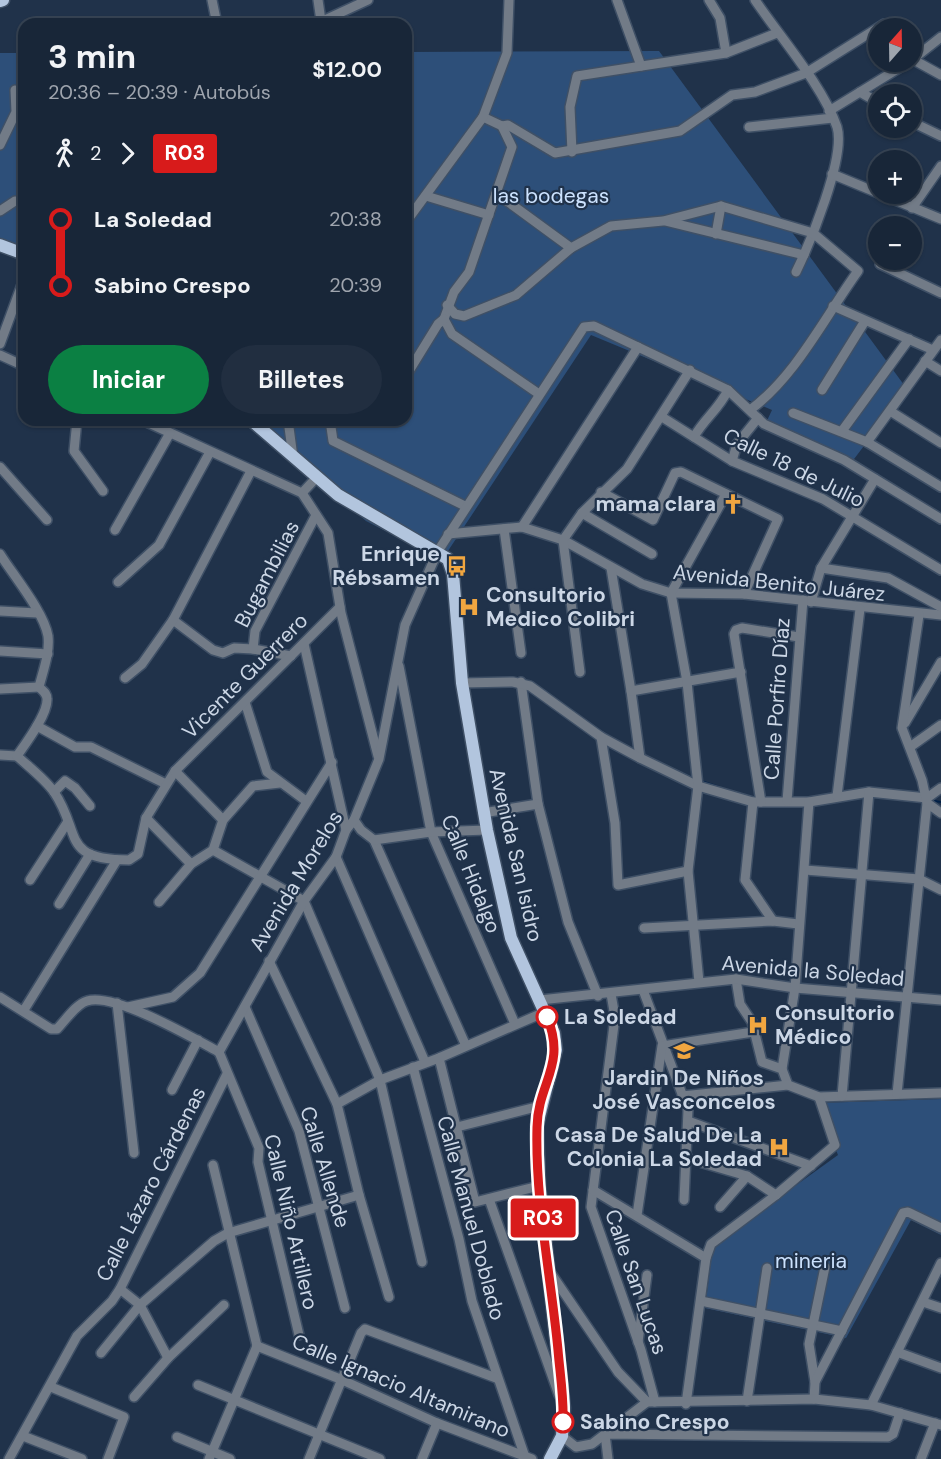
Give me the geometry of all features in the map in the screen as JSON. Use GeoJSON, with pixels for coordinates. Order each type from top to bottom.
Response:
{"type":"FeatureCollection","features":[{"type":"Feature","properties":{"kind":"main road"},"geometry":{"type":"LineString","coordinates":[[0,244],[18,252]]}},
{"type":"Feature","properties":{"kind":"main road"},"geometry":{"type":"LineString","coordinates":[[258,426],[338,495],[438,551]]}},
{"type":"Feature","properties":{"kind":"main road","name":"Avenida San Isidro"},"geometry":{"type":"LineString","coordinates":[[438,551],[448,559],[453,574],[462,683],[483,813],[512,938],[554,1033],[556,1050],[537,1125],[539,1186],[564,1408],[562,1436]]}},
{"type":"Feature","properties":{"kind":"main road"},"geometry":{"type":"LineString","coordinates":[[550,1459],[562,1436]]}},
{"type":"Feature","properties":{"kind":"street"},"geometry":{"type":"LineString","coordinates":[[212,0],[216,18]]}},
{"type":"Feature","properties":{"kind":"street"},"geometry":{"type":"LineString","coordinates":[[318,0],[318,18]]}},
{"type":"Feature","properties":{"kind":"street"},"geometry":{"type":"LineString","coordinates":[[327,18],[368,0]]}},
{"type":"Feature","properties":{"kind":"street"},"geometry":{"type":"LineString","coordinates":[[412,214],[483,117],[507,53],[509,0]]}},
{"type":"Feature","properties":{"kind":"street"},"geometry":{"type":"LineString","coordinates":[[617,0],[640,66]]}},
{"type":"Feature","properties":{"kind":"street"},"geometry":{"type":"LineString","coordinates":[[709,0],[720,18],[726,53]]}},
{"type":"Feature","properties":{"kind":"street"},"geometry":{"type":"LineString","coordinates":[[755,0],[806,73],[837,129],[839,144],[832,174],[813,233],[796,272]]}},
{"type":"Feature","properties":{"kind":"street"},"geometry":{"type":"LineString","coordinates":[[572,152],[570,107],[577,76],[726,53],[777,33]]}},
{"type":"Feature","properties":{"kind":"street"},"geometry":{"type":"LineString","coordinates":[[483,117],[502,126],[508,125],[555,153],[572,152],[680,131],[732,95],[755,92],[806,73],[868,34]]}},
{"type":"Feature","properties":{"kind":"street"},"geometry":{"type":"LineString","coordinates":[[922,52],[941,37]]}},
{"type":"Feature","properties":{"kind":"street"},"geometry":{"type":"LineString","coordinates":[[922,66],[941,75]]}},
{"type":"Feature","properties":{"kind":"street"},"geometry":{"type":"LineString","coordinates":[[749,127],[831,115],[860,92],[892,72]]}},
{"type":"Feature","properties":{"kind":"street"},"geometry":{"type":"LineString","coordinates":[[0,145],[16,112],[15,90]]}},
{"type":"Feature","properties":{"kind":"street"},"geometry":{"type":"LineString","coordinates":[[860,92],[868,97]]}},
{"type":"Feature","properties":{"kind":"street"},"geometry":{"type":"LineString","coordinates":[[412,366],[438,324],[444,319],[447,305],[469,272],[512,147],[502,126]]}},
{"type":"Feature","properties":{"kind":"street"},"geometry":{"type":"LineString","coordinates":[[922,127],[941,136]]}},
{"type":"Feature","properties":{"kind":"street"},"geometry":{"type":"LineString","coordinates":[[912,208],[941,166]]}},
{"type":"Feature","properties":{"kind":"street"},"geometry":{"type":"LineString","coordinates":[[832,174],[941,219]]}},
{"type":"Feature","properties":{"kind":"street"},"geometry":{"type":"LineString","coordinates":[[496,193],[571,248]]}},
{"type":"Feature","properties":{"kind":"street"},"geometry":{"type":"LineString","coordinates":[[426,196],[489,215]]}},
{"type":"Feature","properties":{"kind":"street"},"geometry":{"type":"LineString","coordinates":[[0,211],[18,201]]}},
{"type":"Feature","properties":{"kind":"street"},"geometry":{"type":"LineString","coordinates":[[716,234],[721,206]]}},
{"type":"Feature","properties":{"kind":"street"},"geometry":{"type":"LineString","coordinates":[[447,305],[456,314],[464,316],[516,295],[571,248],[611,226],[663,221],[721,206],[813,233],[858,271],[771,394],[750,410]]}},
{"type":"Feature","properties":{"kind":"street"},"geometry":{"type":"LineString","coordinates":[[663,221],[804,255]]}},
{"type":"Feature","properties":{"kind":"street"},"geometry":{"type":"LineString","coordinates":[[893,270],[941,293]]}},
{"type":"Feature","properties":{"kind":"street"},"geometry":{"type":"LineString","coordinates":[[0,344],[18,295]]}},
{"type":"Feature","properties":{"kind":"street"},"geometry":{"type":"LineString","coordinates":[[833,306],[933,350]]}},
{"type":"Feature","properties":{"kind":"street"},"geometry":{"type":"LineString","coordinates":[[444,319],[452,334],[539,394]]}},
{"type":"Feature","properties":{"kind":"street"},"geometry":{"type":"LineString","coordinates":[[822,390],[865,321]]}},
{"type":"Feature","properties":{"kind":"street","name":"Avenida Morelos"},"geometry":{"type":"LineString","coordinates":[[219,1052],[304,901],[336,857],[346,830],[354,820],[379,759],[405,625],[448,534],[584,327],[588,325],[638,347]]}},
{"type":"Feature","properties":{"kind":"street"},"geometry":{"type":"LineString","coordinates":[[842,431],[909,339]]}},
{"type":"Feature","properties":{"kind":"street"},"geometry":{"type":"LineString","coordinates":[[867,442],[941,339]]}},
{"type":"Feature","properties":{"kind":"street"},"geometry":{"type":"LineString","coordinates":[[522,527],[638,347],[728,390],[764,424],[844,460],[941,519]]}},
{"type":"Feature","properties":{"kind":"street"},"geometry":{"type":"LineString","coordinates":[[0,355],[18,363]]}},
{"type":"Feature","properties":{"kind":"street"},"geometry":{"type":"LineString","coordinates":[[925,361],[941,371]]}},
{"type":"Feature","properties":{"kind":"street"},"geometry":{"type":"LineString","coordinates":[[580,672],[562,540],[601,492],[627,469],[690,370]]}},
{"type":"Feature","properties":{"kind":"street"},"geometry":{"type":"LineString","coordinates":[[694,437],[702,423],[716,412],[728,390]]}},
{"type":"Feature","properties":{"kind":"street"},"geometry":{"type":"LineString","coordinates":[[890,411],[941,443]]}},
{"type":"Feature","properties":{"kind":"street"},"geometry":{"type":"LineString","coordinates":[[793,413],[867,442],[941,487]]}},
{"type":"Feature","properties":{"kind":"street","name":"Calle 18 de Julio"},"geometry":{"type":"LineString","coordinates":[[662,417],[732,461],[823,499],[941,570]]}},
{"type":"Feature","properties":{"kind":"street"},"geometry":{"type":"LineString","coordinates":[[732,461],[737,444],[758,418]]}},
{"type":"Feature","properties":{"kind":"street"},"geometry":{"type":"LineString","coordinates":[[76,426],[74,451],[103,492]]}},
{"type":"Feature","properties":{"kind":"street"},"geometry":{"type":"LineString","coordinates":[[155,426],[302,493],[328,533],[340,607],[379,759]]}},
{"type":"Feature","properties":{"kind":"street"},"geometry":{"type":"LineString","coordinates":[[289,426],[292,457]]}},
{"type":"Feature","properties":{"kind":"street"},"geometry":{"type":"LineString","coordinates":[[331,426],[333,441],[465,506]]}},
{"type":"Feature","properties":{"kind":"street"},"geometry":{"type":"LineString","coordinates":[[115,530],[170,433]]}},
{"type":"Feature","properties":{"kind":"street"},"geometry":{"type":"LineString","coordinates":[[118,582],[159,545],[210,452]]}},
{"type":"Feature","properties":{"kind":"street"},"geometry":{"type":"LineString","coordinates":[[0,467],[46,519]]}},
{"type":"Feature","properties":{"kind":"street"},"geometry":{"type":"LineString","coordinates":[[125,678],[142,664],[173,620],[195,582],[200,564],[251,471]]}},
{"type":"Feature","properties":{"kind":"street"},"geometry":{"type":"LineString","coordinates":[[601,492],[653,520],[678,471],[778,519],[744,594]]}},
{"type":"Feature","properties":{"kind":"street"},"geometry":{"type":"LineString","coordinates":[[302,493],[317,477]]}},
{"type":"Feature","properties":{"kind":"street","name":"Calle Porfiro Díaz"},"geometry":{"type":"LineString","coordinates":[[787,801],[799,637],[807,601],[821,568],[875,479]]}},
{"type":"Feature","properties":{"kind":"street"},"geometry":{"type":"LineString","coordinates":[[699,982],[688,871],[698,786],[687,682],[671,593],[726,494]]}},
{"type":"Feature","properties":{"kind":"street"},"geometry":{"type":"LineString","coordinates":[[582,513],[652,554]]}},
{"type":"Feature","properties":{"kind":"street","name":"Bugambilias"},"geometry":{"type":"LineString","coordinates":[[253,649],[255,631],[316,515]]}},
{"type":"Feature","properties":{"kind":"street","name":"Avenida Benito Juárez"},"geometry":{"type":"LineString","coordinates":[[448,534],[522,527],[562,540],[642,584],[671,593],[744,594],[860,609],[941,615]]}},
{"type":"Feature","properties":{"kind":"street"},"geometry":{"type":"LineString","coordinates":[[504,529],[521,653]]}},
{"type":"Feature","properties":{"kind":"street"},"geometry":{"type":"LineString","coordinates":[[0,554],[48,635],[48,654],[39,687]]}},
{"type":"Feature","properties":{"kind":"street"},"geometry":{"type":"LineString","coordinates":[[611,568],[632,691],[639,758]]}},
{"type":"Feature","properties":{"kind":"street"},"geometry":{"type":"LineString","coordinates":[[821,568],[888,578],[941,607]]}},
{"type":"Feature","properties":{"kind":"street","name":"Vicente Guerrero"},"geometry":{"type":"LineString","coordinates":[[117,860],[129,860],[138,854],[146,818],[175,771],[340,607]]}},
{"type":"Feature","properties":{"kind":"street"},"geometry":{"type":"LineString","coordinates":[[837,796],[860,609]]}},
{"type":"Feature","properties":{"kind":"street"},"geometry":{"type":"LineString","coordinates":[[0,611],[37,613]]}},
{"type":"Feature","properties":{"kind":"street"},"geometry":{"type":"LineString","coordinates":[[897,1094],[927,800],[902,728],[919,615]]}},
{"type":"Feature","properties":{"kind":"street"},"geometry":{"type":"LineString","coordinates":[[173,620],[213,650],[223,653],[234,648],[253,649],[291,656]]}},
{"type":"Feature","properties":{"kind":"street"},"geometry":{"type":"LineString","coordinates":[[773,921],[745,880],[757,802],[741,672],[734,639],[736,630],[742,628],[799,637]]}},
{"type":"Feature","properties":{"kind":"street"},"geometry":{"type":"LineString","coordinates":[[304,644],[346,830]]}},
{"type":"Feature","properties":{"kind":"street"},"geometry":{"type":"LineString","coordinates":[[0,651],[48,654]]}},
{"type":"Feature","properties":{"kind":"street","name":"Calle Hidalgo"},"geometry":{"type":"LineString","coordinates":[[398,661],[431,832],[515,1024]]}},
{"type":"Feature","properties":{"kind":"street"},"geometry":{"type":"LineString","coordinates":[[902,728],[941,662]]}},
{"type":"Feature","properties":{"kind":"street"},"geometry":{"type":"LineString","coordinates":[[632,691],[741,672]]}},
{"type":"Feature","properties":{"kind":"street"},"geometry":{"type":"LineString","coordinates":[[462,683],[521,682],[530,686],[601,737],[698,786],[757,802],[808,802],[869,792],[927,800],[941,813]]}},
{"type":"Feature","properties":{"kind":"street"},"geometry":{"type":"LineString","coordinates":[[521,682],[538,804],[568,922],[598,996]]}},
{"type":"Feature","properties":{"kind":"street"},"geometry":{"type":"LineString","coordinates":[[0,689],[39,687],[47,695],[48,701],[37,726],[17,756]]}},
{"type":"Feature","properties":{"kind":"street"},"geometry":{"type":"LineString","coordinates":[[245,702],[260,758],[267,772],[306,801]]}},
{"type":"Feature","properties":{"kind":"street"},"geometry":{"type":"LineString","coordinates":[[910,747],[941,725]]}},
{"type":"Feature","properties":{"kind":"street"},"geometry":{"type":"LineString","coordinates":[[37,726],[75,747],[91,747],[166,784]]}},
{"type":"Feature","properties":{"kind":"street"},"geometry":{"type":"LineString","coordinates":[[601,737],[615,824],[618,885],[688,871]]}},
{"type":"Feature","properties":{"kind":"street"},"geometry":{"type":"LineString","coordinates":[[0,748],[0,755],[17,756],[54,792],[77,846],[90,854],[117,860],[24,1010]]}},
{"type":"Feature","properties":{"kind":"street"},"geometry":{"type":"LineString","coordinates":[[128,1006],[173,997],[200,973],[259,875],[332,762]]}},
{"type":"Feature","properties":{"kind":"street"},"geometry":{"type":"LineString","coordinates":[[175,771],[223,820]]}},
{"type":"Feature","properties":{"kind":"street"},"geometry":{"type":"LineString","coordinates":[[54,792],[65,781],[75,788],[90,806]]}},
{"type":"Feature","properties":{"kind":"street"},"geometry":{"type":"LineString","coordinates":[[159,902],[190,864],[213,850],[223,820],[253,786],[280,783]]}},
{"type":"Feature","properties":{"kind":"street"},"geometry":{"type":"LineString","coordinates":[[927,800],[941,788]]}},
{"type":"Feature","properties":{"kind":"street"},"geometry":{"type":"LineString","coordinates":[[842,1096],[869,792]]}},
{"type":"Feature","properties":{"kind":"street"},"geometry":{"type":"LineString","coordinates":[[788,1085],[782,1069],[795,988],[808,802]]}},
{"type":"Feature","properties":{"kind":"street"},"geometry":{"type":"LineString","coordinates":[[483,813],[538,804]]}},
{"type":"Feature","properties":{"kind":"street"},"geometry":{"type":"LineString","coordinates":[[146,818],[190,864]]}},
{"type":"Feature","properties":{"kind":"street"},"geometry":{"type":"LineString","coordinates":[[354,820],[361,830],[374,840],[466,1046]]}},
{"type":"Feature","properties":{"kind":"street"},"geometry":{"type":"LineString","coordinates":[[30,880],[67,823]]}},
{"type":"Feature","properties":{"kind":"street"},"geometry":{"type":"LineString","coordinates":[[374,840],[431,832],[487,830]]}},
{"type":"Feature","properties":{"kind":"street"},"geometry":{"type":"LineString","coordinates":[[213,850],[304,901],[380,1080],[422,1262]]}},
{"type":"Feature","properties":{"kind":"street"},"geometry":{"type":"LineString","coordinates":[[59,904],[90,854]]}},
{"type":"Feature","properties":{"kind":"street"},"geometry":{"type":"LineString","coordinates":[[336,857],[425,1062]]}},
{"type":"Feature","properties":{"kind":"street"},"geometry":{"type":"LineString","coordinates":[[805,870],[919,879],[941,890]]}},
{"type":"Feature","properties":{"kind":"street"},"geometry":{"type":"LineString","coordinates":[[645,928],[773,921],[798,924]]}},
{"type":"Feature","properties":{"kind":"street"},"geometry":{"type":"LineString","coordinates":[[269,961],[338,1104],[360,1195],[389,1297]]}},
{"type":"Feature","properties":{"kind":"street"},"geometry":{"type":"LineString","coordinates":[[736,979],[740,1004],[752,1022],[762,1062],[782,1069]]}},
{"type":"Feature","properties":{"kind":"street","name":"Avenida la Soledad"},"geometry":{"type":"LineString","coordinates":[[338,1104],[380,1080],[439,1058],[515,1024],[542,1006],[598,996],[736,979],[795,988],[941,1000]]}},
{"type":"Feature","properties":{"kind":"street"},"geometry":{"type":"LineString","coordinates":[[643,990],[662,1046],[688,1110],[684,1200]]}},
{"type":"Feature","properties":{"kind":"street","name":"Calle San Lucas"},"geometry":{"type":"LineString","coordinates":[[611,994],[615,1017],[591,1207],[638,1342],[651,1402]]}},
{"type":"Feature","properties":{"kind":"street"},"geometry":{"type":"LineString","coordinates":[[0,997],[51,1029],[57,1029],[83,1002],[96,999],[117,1003],[128,1006],[219,1052]]}},
{"type":"Feature","properties":{"kind":"street"},"geometry":{"type":"LineString","coordinates":[[117,1003],[134,1154]]}},
{"type":"Feature","properties":{"kind":"street","name":"Calle Allende"},"geometry":{"type":"LineString","coordinates":[[245,1007],[299,1131],[345,1308]]}},
{"type":"Feature","properties":{"kind":"street"},"geometry":{"type":"LineString","coordinates":[[662,1046],[753,1032]]}},
{"type":"Feature","properties":{"kind":"street"},"geometry":{"type":"LineString","coordinates":[[172,1090],[198,1040]]}},
{"type":"Feature","properties":{"kind":"street"},"geometry":{"type":"LineString","coordinates":[[637,1215],[662,1046]]}},
{"type":"Feature","properties":{"kind":"street","name":"Calle Niño Artillero"},"geometry":{"type":"LineString","coordinates":[[219,1052],[259,1148],[258,1162],[270,1222],[299,1335]]}},
{"type":"Feature","properties":{"kind":"street"},"geometry":{"type":"LineString","coordinates":[[439,1058],[475,1202],[539,1186]]}},
{"type":"Feature","properties":{"kind":"street","name":"Calle Manuel Doblado"},"geometry":{"type":"LineString","coordinates":[[413,1067],[459,1239],[472,1301],[496,1378],[529,1458]]}},
{"type":"Feature","properties":{"kind":"street","name":"Calle Lázaro Cárdenas"},"geometry":{"type":"LineString","coordinates":[[9,1459],[51,1387],[77,1336],[112,1301],[120,1289],[173,1177],[227,1074]]}},
{"type":"Feature","properties":{"kind":"street"},"geometry":{"type":"LineString","coordinates":[[682,1096],[788,1085],[819,1097],[941,1093]]}},
{"type":"Feature","properties":{"kind":"street"},"geometry":{"type":"LineString","coordinates":[[686,1404],[706,1258],[711,1244],[776,1195],[835,1145],[819,1097]]}},
{"type":"Feature","properties":{"kind":"street"},"geometry":{"type":"LineString","coordinates":[[457,1127],[540,1106]]}},
{"type":"Feature","properties":{"kind":"street"},"geometry":{"type":"LineString","coordinates":[[688,1121],[811,1166]]}},
{"type":"Feature","properties":{"kind":"street"},"geometry":{"type":"LineString","coordinates":[[686,1158],[747,1176],[776,1195]]}},
{"type":"Feature","properties":{"kind":"street"},"geometry":{"type":"LineString","coordinates":[[210,1455],[257,1346],[213,1165]]}},
{"type":"Feature","properties":{"kind":"street"},"geometry":{"type":"LineString","coordinates":[[720,1208],[747,1176]]}},
{"type":"Feature","properties":{"kind":"street"},"geometry":{"type":"LineString","coordinates":[[593,1191],[706,1258]]}},
{"type":"Feature","properties":{"kind":"street"},"geometry":{"type":"LineString","coordinates":[[101,1353],[141,1305],[198,1252],[228,1233],[360,1195]]}},
{"type":"Feature","properties":{"kind":"street"},"geometry":{"type":"LineString","coordinates":[[489,1198],[564,1408]]}},
{"type":"Feature","properties":{"kind":"street"},"geometry":{"type":"LineString","coordinates":[[815,1382],[903,1213],[908,1212],[941,1228]]}},
{"type":"Feature","properties":{"kind":"street"},"geometry":{"type":"LineString","coordinates":[[871,1405],[941,1263]]}},
{"type":"Feature","properties":{"kind":"street"},"geometry":{"type":"LineString","coordinates":[[814,1399],[815,1382],[809,1354],[812,1325],[825,1267]]}},
{"type":"Feature","properties":{"kind":"street"},"geometry":{"type":"LineString","coordinates":[[747,1401],[766,1268]]}},
{"type":"Feature","properties":{"kind":"street"},"geometry":{"type":"LineString","coordinates":[[550,1272],[618,1372],[651,1402]]}},
{"type":"Feature","properties":{"kind":"street"},"geometry":{"type":"LineString","coordinates":[[638,1342],[647,1275]]}},
{"type":"Feature","properties":{"kind":"street"},"geometry":{"type":"LineString","coordinates":[[120,1289],[141,1305],[168,1358]]}},
{"type":"Feature","properties":{"kind":"street"},"geometry":{"type":"LineString","coordinates":[[701,1300],[842,1331]]}},
{"type":"Feature","properties":{"kind":"street"},"geometry":{"type":"LineString","coordinates":[[923,1302],[941,1308]]}},
{"type":"Feature","properties":{"kind":"street"},"geometry":{"type":"LineString","coordinates":[[134,1396],[168,1358],[224,1305]]}},
{"type":"Feature","properties":{"kind":"street"},"geometry":{"type":"LineString","coordinates":[[309,1459],[340,1379],[365,1329],[496,1378]]}},
{"type":"Feature","properties":{"kind":"street","name":"Calle Ignacio Altamirano"},"geometry":{"type":"LineString","coordinates":[[257,1346],[340,1379],[437,1423],[529,1458]]}},
{"type":"Feature","properties":{"kind":"street"},"geometry":{"type":"LineString","coordinates":[[897,1352],[941,1368]]}},
{"type":"Feature","properties":{"kind":"street"},"geometry":{"type":"LineString","coordinates":[[198,1385],[319,1432],[380,1459]]}},
{"type":"Feature","properties":{"kind":"street"},"geometry":{"type":"LineString","coordinates":[[51,1387],[124,1417],[108,1459]]}},
{"type":"Feature","properties":{"kind":"street"},"geometry":{"type":"LineString","coordinates":[[562,1436],[576,1447],[592,1444],[651,1402],[686,1404],[814,1399],[871,1405],[938,1424],[921,1459]]}},
{"type":"Feature","properties":{"kind":"street"},"geometry":{"type":"LineString","coordinates":[[605,1434],[888,1437],[892,1434],[900,1413]]}},
{"type":"Feature","properties":{"kind":"street"},"geometry":{"type":"LineString","coordinates":[[422,1459],[437,1423]]}},
{"type":"Feature","properties":{"kind":"street"},"geometry":{"type":"LineString","coordinates":[[605,1434],[608,1459]]}},
{"type":"Feature","properties":{"kind":"street"},"geometry":{"type":"LineString","coordinates":[[23,1436],[82,1459]]}},
{"type":"Feature","properties":{"kind":"street"},"geometry":{"type":"LineString","coordinates":[[177,1437],[210,1455],[230,1459]]}},
{"type":"Feature","properties":{"kind":"street"},"geometry":{"type":"LineString","coordinates":[[576,1447],[576,1459]]}},
{"type":"Feature","properties":{"kind":"green space","name":"las bodegas"},"geometry":{"type":"Polygon","coordinates":[[[659,51],[907,389],[848,467],[764,427],[772,410],[591,335],[442,560],[366,521],[259,426],[412,426],[412,52],[659,51]]]}},
{"type":"Feature","properties":{"kind":"green space"},"geometry":{"type":"Polygon","coordinates":[[[0,53],[18,53],[18,257],[0,248],[0,53]]]}},
{"type":"Feature","properties":{"kind":"green space","name":"mineria"},"geometry":{"type":"Polygon","coordinates":[[[941,1099],[941,1235],[911,1220],[846,1338],[705,1308],[713,1245],[838,1155],[817,1103],[941,1099]]]}},
{"type":"Feature","properties":{"kind":"waterway"},"geometry":{"type":"LineString","coordinates":[[682,773],[693,778]]}},
{"type":"Feature","properties":{"kind":"waterway"},"geometry":{"type":"LineString","coordinates":[[701,781],[719,787]]}},
{"type":"Feature","properties":{"kind":"waterway"},"geometry":{"type":"LineString","coordinates":[[744,795],[756,798]]}},
{"type":"Feature","properties":{"kind":"waterway"},"geometry":{"type":"LineString","coordinates":[[929,800],[941,802]]}},
{"type":"Feature","properties":{"kind":"bus line","name":"R03"},"geometry":{"type":"LineString","coordinates":[[547,1017],[554,1033],[556,1050],[537,1125],[539,1186],[564,1408],[563,1422]]}},
{"type":"Feature","properties":{"kind":"place","name":"mama clara"},"geometry":{"type":"Point","coordinates":[733,504]}},
{"type":"Feature","properties":{"kind":"place","name":"Enrique Rébsamen"},"geometry":{"type":"Point","coordinates":[457,566]}},
{"type":"Feature","properties":{"kind":"place","name":"Consultorio Medico Colibri"},"geometry":{"type":"Point","coordinates":[469,607]}},
{"type":"Feature","properties":{"kind":"place","name":"La Soledad"},"geometry":{"type":"Point","coordinates":[547,1017]}},
{"type":"Feature","properties":{"kind":"place","name":"Consultorio Médico"},"geometry":{"type":"Point","coordinates":[758,1025]}},
{"type":"Feature","properties":{"kind":"place","name":"Jardin De Niños José Vasconcelos"},"geometry":{"type":"Point","coordinates":[684,1051]}},
{"type":"Feature","properties":{"kind":"place","name":"Casa De Salud De La Colonia La Soledad"},"geometry":{"type":"Point","coordinates":[779,1147]}},
{"type":"Feature","properties":{"kind":"place","name":"Sabino Crespo"},"geometry":{"type":"Point","coordinates":[563,1422]}}]}
